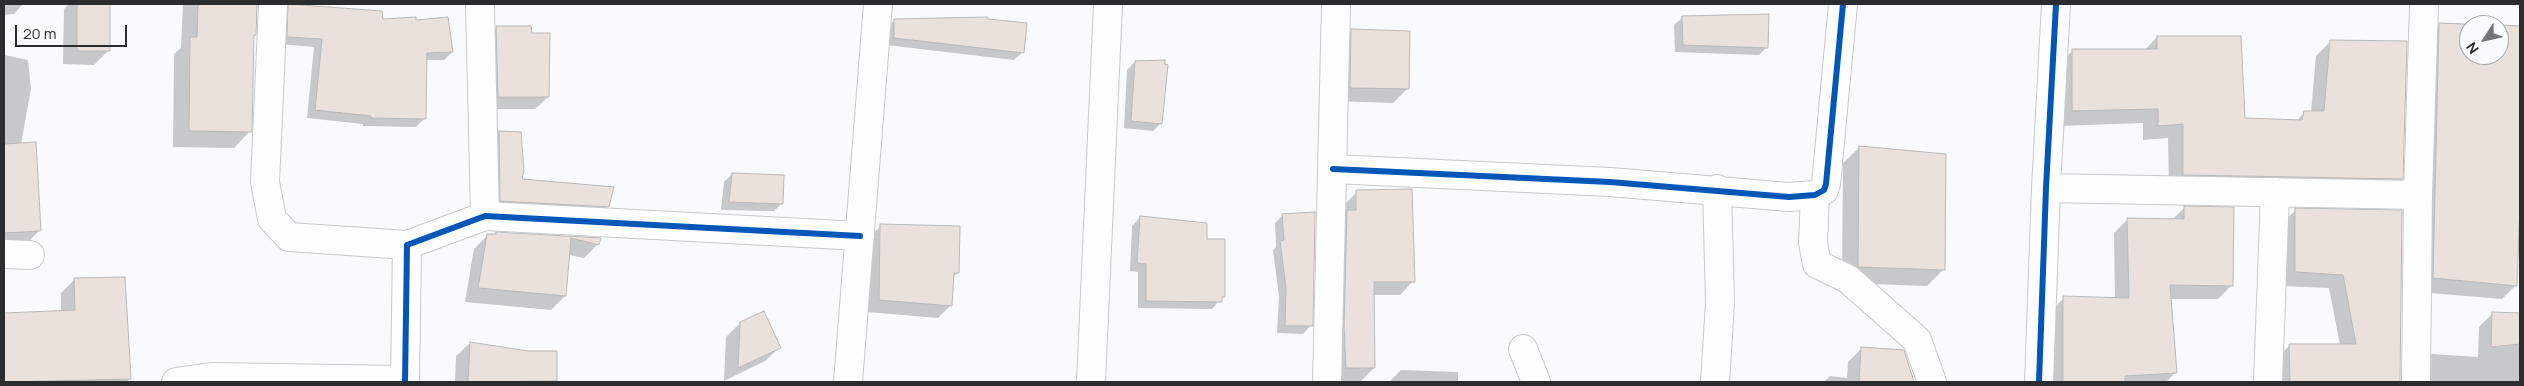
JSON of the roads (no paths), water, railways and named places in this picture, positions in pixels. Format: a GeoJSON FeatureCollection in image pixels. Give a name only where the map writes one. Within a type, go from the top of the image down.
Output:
{"type":"FeatureCollection","features":[{"type":"Feature","properties":{"kind":"street"},"geometry":{"type":"LineString","coordinates":[[273,4],[265,182],[272,218],[289,237],[407,245],[485,216],[860,236]]}},
{"type":"Feature","properties":{"kind":"street"},"geometry":{"type":"LineString","coordinates":[[480,4],[485,216]]}},
{"type":"Feature","properties":{"kind":"street"},"geometry":{"type":"LineString","coordinates":[[848,382],[878,4]]}},
{"type":"Feature","properties":{"kind":"street"},"geometry":{"type":"LineString","coordinates":[[1091,382],[1108,4]]}},
{"type":"Feature","properties":{"kind":"street"},"geometry":{"type":"LineString","coordinates":[[1327,382],[1334,169],[1336,4]]}},
{"type":"Feature","properties":{"kind":"street"},"geometry":{"type":"LineString","coordinates":[[1334,169],[1610,182],[1717,189],[1789,197],[1815,195],[1824,190],[1826,184],[1842,4]]}},
{"type":"Feature","properties":{"kind":"street"},"geometry":{"type":"LineString","coordinates":[[2039,382],[2046,188],[2056,4]]}},
{"type":"Feature","properties":{"kind":"street"},"geometry":{"type":"LineString","coordinates":[[2416,382],[2418,195],[2424,4]]}},
{"type":"Feature","properties":{"kind":"street"},"geometry":{"type":"LineString","coordinates":[[2046,188],[2418,195]]}},
{"type":"Feature","properties":{"kind":"street"},"geometry":{"type":"LineString","coordinates":[[1715,382],[1720,302],[1717,189]]}},
{"type":"Feature","properties":{"kind":"street"},"geometry":{"type":"LineString","coordinates":[[2268,382],[2275,192]]}},
{"type":"Feature","properties":{"kind":"street"},"geometry":{"type":"LineString","coordinates":[[1815,195],[1813,243],[1817,264],[1848,279],[1918,340],[1932,382]]}},
{"type":"Feature","properties":{"kind":"street"},"geometry":{"type":"LineString","coordinates":[[176,382],[211,377],[405,381],[407,245]]}},
{"type":"Feature","properties":{"kind":"street"},"geometry":{"type":"LineString","coordinates":[[1523,349],[1536,382]]}}]}
